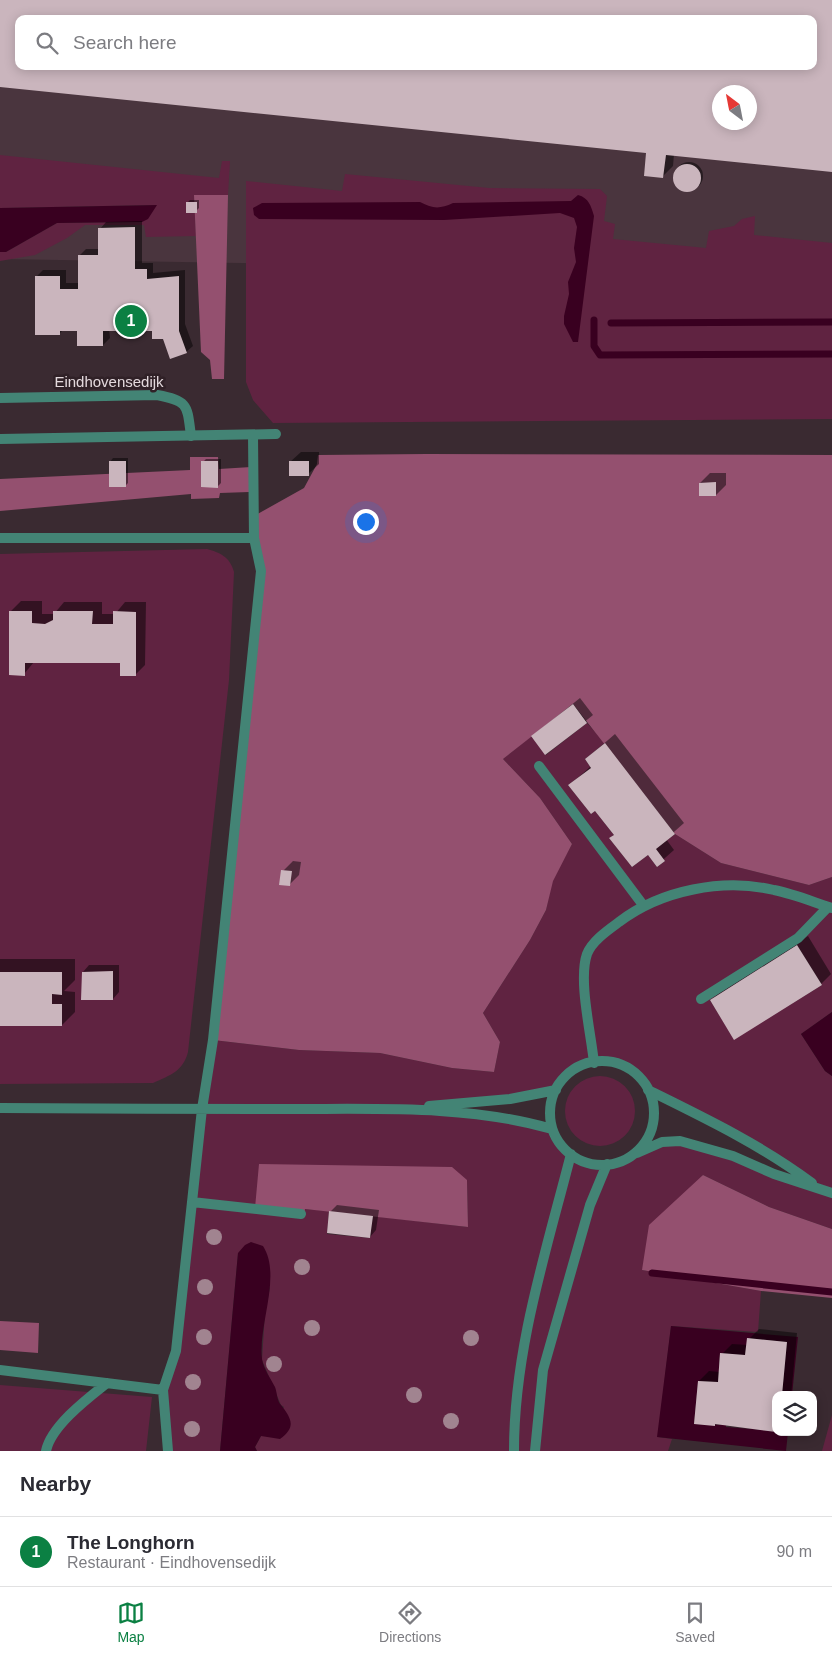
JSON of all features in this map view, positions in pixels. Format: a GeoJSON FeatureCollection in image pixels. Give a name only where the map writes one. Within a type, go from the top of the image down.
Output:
{"type":"FeatureCollection","features":[{"type":"Feature","properties":{"kind":"street","name":"Eindhovensedijk"},"geometry":{"type":"LineString","coordinates":[[0,398],[157,395],[177,399],[188,409],[191,436]]}},
{"type":"Feature","properties":{"kind":"street"},"geometry":{"type":"LineString","coordinates":[[0,439],[276,434]]}},
{"type":"Feature","properties":{"kind":"street"},"geometry":{"type":"LineString","coordinates":[[168,1451],[163,1390],[176,1351],[202,1109],[212,1040],[261,572],[254,538],[254,435]]}},
{"type":"Feature","properties":{"kind":"street"},"geometry":{"type":"LineString","coordinates":[[0,538],[254,538]]}},
{"type":"Feature","properties":{"kind":"street"},"geometry":{"type":"LineString","coordinates":[[539,766],[643,905]]}},
{"type":"Feature","properties":{"kind":"street"},"geometry":{"type":"LineString","coordinates":[[594,1063],[583,973],[588,952],[603,934],[643,905],[672,894],[715,885],[773,890],[830,908],[798,938],[701,999]]}},
{"type":"Feature","properties":{"kind":"street"},"geometry":{"type":"LineString","coordinates":[[636,1153],[649,1137],[654,1117],[652,1097],[642,1080],[626,1067],[606,1061],[586,1064],[568,1074],[556,1090],[550,1109],[552,1130],[562,1148],[585,1162],[598,1165],[618,1163],[662,1142],[680,1141],[733,1156],[774,1174],[832,1193]]}},
{"type":"Feature","properties":{"kind":"street"},"geometry":{"type":"LineString","coordinates":[[390,1109],[485,1102],[537,1095],[556,1090]]}},
{"type":"Feature","properties":{"kind":"street"},"geometry":{"type":"LineString","coordinates":[[648,1090],[709,1119],[789,1166],[819,1188]]}},
{"type":"Feature","properties":{"kind":"street"},"geometry":{"type":"LineString","coordinates":[[0,1108],[390,1109],[483,1115],[521,1120],[552,1130]]}},
{"type":"Feature","properties":{"kind":"street"},"geometry":{"type":"LineString","coordinates":[[514,1451],[514,1412],[520,1362],[571,1154]]}},
{"type":"Feature","properties":{"kind":"street"},"geometry":{"type":"LineString","coordinates":[[535,1451],[543,1370],[590,1205],[607,1164]]}},
{"type":"Feature","properties":{"kind":"street"},"geometry":{"type":"LineString","coordinates":[[192,1202],[301,1214]]}},
{"type":"Feature","properties":{"kind":"street"},"geometry":{"type":"LineString","coordinates":[[0,1370],[163,1390]]}},
{"type":"Feature","properties":{"kind":"street"},"geometry":{"type":"LineString","coordinates":[[46,1451],[54,1433],[107,1383]]}},
{"type":"Feature","properties":{"kind":"shaded area"},"geometry":{"type":"Polygon","coordinates":[[[0,0],[832,0],[832,273],[0,259],[0,0]]]}},
{"type":"Feature","properties":{"kind":"shaded area"},"geometry":{"type":"Polygon","coordinates":[[[0,155],[219,178],[222,161],[230,161],[228,195],[194,196],[196,236],[146,237],[144,225],[85,225],[67,238],[35,255],[0,261],[0,252],[6,252],[57,223],[142,222],[156,205],[0,208],[0,155]]]}},
{"type":"Feature","properties":{"kind":"shaded area"},"geometry":{"type":"Polygon","coordinates":[[[345,174],[489,188],[600,189],[607,196],[604,221],[615,224],[613,239],[706,248],[709,231],[734,226],[742,219],[755,216],[754,235],[832,243],[832,419],[273,423],[253,400],[246,382],[246,181],[342,191],[345,174]]]}},
{"type":"Feature","properties":{"kind":"shaded area"},"geometry":{"type":"Polygon","coordinates":[[[194,195],[228,195],[224,379],[212,379],[210,360],[201,352],[194,195]]]}},
{"type":"Feature","properties":{"kind":"shaded area"},"geometry":{"type":"Polygon","coordinates":[[[578,195],[587,200],[594,216],[578,342],[573,342],[564,324],[569,294],[568,282],[576,262],[574,248],[577,227],[574,218],[560,213],[444,220],[259,219],[254,215],[253,208],[262,203],[420,202],[436,207],[453,203],[571,201],[578,195]]]}},
{"type":"Feature","properties":{"kind":"shaded area"},"geometry":{"type":"Polygon","coordinates":[[[157,205],[148,219],[142,222],[57,223],[6,252],[0,252],[0,208],[157,205]]]}},
{"type":"Feature","properties":{"kind":"shaded area"},"geometry":{"type":"Polygon","coordinates":[[[318,455],[832,455],[832,877],[809,885],[721,863],[675,834],[573,704],[503,759],[540,798],[572,844],[553,881],[546,910],[530,940],[483,1013],[500,1042],[494,1072],[452,1068],[380,1053],[299,1050],[213,1040],[261,571],[254,516],[304,488],[317,464],[318,455]],[[699,483],[699,496],[716,496],[716,483],[699,483]]]}},
{"type":"Feature","properties":{"kind":"shaded area"},"geometry":{"type":"Polygon","coordinates":[[[190,457],[218,457],[219,469],[251,467],[249,492],[220,493],[219,498],[191,499],[191,494],[0,511],[0,479],[190,470],[190,457]]]}},
{"type":"Feature","properties":{"kind":"shaded area"},"geometry":{"type":"Polygon","coordinates":[[[207,549],[224,556],[234,572],[229,680],[186,1058],[175,1072],[153,1083],[0,1084],[0,554],[207,549]]]}},
{"type":"Feature","properties":{"kind":"shaded area"},"geometry":{"type":"Polygon","coordinates":[[[587,723],[605,743],[585,759],[591,768],[568,785],[591,814],[595,811],[614,835],[609,838],[632,867],[648,855],[657,867],[665,861],[656,849],[675,834],[721,863],[809,885],[832,877],[832,1012],[801,1034],[825,1071],[832,1076],[832,1229],[769,1207],[703,1175],[642,1270],[761,1291],[758,1332],[671,1326],[658,1437],[672,1439],[668,1451],[257,1451],[255,1447],[261,1436],[265,1435],[284,1407],[281,1405],[262,1360],[265,1312],[270,1288],[238,1253],[220,1451],[168,1451],[163,1390],[176,1351],[213,1040],[299,1050],[380,1053],[452,1068],[494,1072],[500,1042],[483,1013],[530,940],[546,910],[552,881],[572,844],[540,798],[503,759],[531,736],[546,755],[587,723]],[[797,945],[710,1000],[734,1039],[822,985],[797,945]],[[606,1061],[589,1064],[572,1072],[556,1090],[396,1109],[483,1115],[552,1129],[562,1148],[578,1160],[598,1165],[618,1163],[636,1153],[680,1141],[817,1187],[789,1166],[648,1090],[640,1079],[630,1071],[606,1061]],[[467,1180],[305,1209],[329,1211],[327,1234],[370,1238],[373,1216],[468,1227],[467,1180]]]}},
{"type":"Feature","properties":{"kind":"shaded area"},"geometry":{"type":"Polygon","coordinates":[[[832,1012],[832,1076],[825,1071],[801,1034],[832,1012]]]}},
{"type":"Feature","properties":{"kind":"shaded area"},"geometry":{"type":"Polygon","coordinates":[[[600,1076],[613,1079],[625,1086],[632,1098],[635,1111],[632,1124],[625,1136],[613,1143],[600,1146],[587,1143],[575,1136],[568,1124],[565,1111],[568,1098],[575,1086],[587,1079],[600,1076]]]}},
{"type":"Feature","properties":{"kind":"shaded area"},"geometry":{"type":"Polygon","coordinates":[[[259,1164],[452,1167],[467,1180],[468,1227],[305,1209],[304,1214],[255,1208],[259,1164]]]}},
{"type":"Feature","properties":{"kind":"shaded area"},"geometry":{"type":"Polygon","coordinates":[[[703,1175],[769,1207],[832,1229],[832,1298],[761,1291],[642,1270],[649,1225],[703,1175]]]}},
{"type":"Feature","properties":{"kind":"shaded area"},"geometry":{"type":"Polygon","coordinates":[[[251,1242],[263,1246],[268,1258],[270,1271],[270,1286],[263,1331],[262,1359],[275,1387],[279,1401],[291,1422],[289,1430],[280,1439],[261,1436],[255,1447],[257,1451],[220,1451],[238,1253],[245,1245],[251,1242]]]}},
{"type":"Feature","properties":{"kind":"shaded area"},"geometry":{"type":"Polygon","coordinates":[[[0,1321],[39,1323],[38,1353],[0,1350],[0,1321]]]}},
{"type":"Feature","properties":{"kind":"shaded area"},"geometry":{"type":"Polygon","coordinates":[[[671,1326],[798,1337],[792,1391],[782,1391],[787,1342],[748,1338],[745,1355],[720,1353],[718,1382],[698,1381],[694,1424],[726,1425],[726,1427],[772,1431],[772,1436],[788,1436],[786,1451],[657,1437],[671,1326]]]}},
{"type":"Feature","properties":{"kind":"shaded area"},"geometry":{"type":"Polygon","coordinates":[[[0,1385],[152,1397],[146,1451],[0,1451],[0,1385]]]}},
{"type":"Feature","properties":{"kind":"shaded area"},"geometry":{"type":"Polygon","coordinates":[[[832,1415],[832,1451],[822,1451],[832,1415]]]}},
{"type":"Feature","properties":{"kind":"building"},"geometry":{"type":"Polygon","coordinates":[[[0,0],[832,0],[832,172],[666,155],[663,178],[644,176],[646,153],[0,87],[0,0]]]}},
{"type":"Feature","properties":{"kind":"building"},"geometry":{"type":"Polygon","coordinates":[[[687,164],[697,168],[701,178],[697,188],[687,192],[677,188],[673,178],[677,168],[687,164]]]}},
{"type":"Feature","properties":{"kind":"building"},"geometry":{"type":"Polygon","coordinates":[[[186,202],[197,202],[197,213],[186,213],[186,202]]]}},
{"type":"Feature","properties":{"kind":"building"},"geometry":{"type":"Polygon","coordinates":[[[135,227],[135,269],[147,269],[147,279],[179,276],[179,331],[187,353],[170,359],[163,339],[152,339],[152,331],[103,331],[103,346],[77,346],[77,331],[60,331],[60,335],[35,335],[35,276],[60,276],[60,289],[78,289],[78,255],[98,255],[98,228],[135,227]]]}},
{"type":"Feature","properties":{"kind":"building"},"geometry":{"type":"Polygon","coordinates":[[[109,461],[126,461],[126,487],[109,487],[109,461]]]}},
{"type":"Feature","properties":{"kind":"building"},"geometry":{"type":"Polygon","coordinates":[[[201,461],[218,461],[218,488],[201,487],[201,461]]]}},
{"type":"Feature","properties":{"kind":"building"},"geometry":{"type":"Polygon","coordinates":[[[289,461],[309,461],[309,476],[289,476],[289,461]]]}},
{"type":"Feature","properties":{"kind":"building"},"geometry":{"type":"Polygon","coordinates":[[[716,482],[716,496],[699,496],[699,483],[716,482]]]}},
{"type":"Feature","properties":{"kind":"building"},"geometry":{"type":"Polygon","coordinates":[[[9,611],[32,611],[32,623],[45,624],[53,620],[53,611],[93,611],[92,624],[113,624],[113,611],[136,612],[136,676],[120,676],[120,663],[25,663],[25,676],[9,675],[9,611]]]}},
{"type":"Feature","properties":{"kind":"building"},"geometry":{"type":"Polygon","coordinates":[[[573,704],[587,723],[545,755],[531,736],[573,704]]]}},
{"type":"Feature","properties":{"kind":"building"},"geometry":{"type":"Polygon","coordinates":[[[605,743],[675,834],[656,849],[665,861],[657,867],[648,855],[632,867],[609,838],[614,835],[595,811],[591,814],[568,785],[591,768],[585,759],[605,743]]]}},
{"type":"Feature","properties":{"kind":"building"},"geometry":{"type":"Polygon","coordinates":[[[281,870],[292,871],[290,886],[279,885],[281,870]]]}},
{"type":"Feature","properties":{"kind":"building"},"geometry":{"type":"Polygon","coordinates":[[[797,945],[822,985],[734,1040],[710,1000],[797,945]]]}},
{"type":"Feature","properties":{"kind":"building"},"geometry":{"type":"Polygon","coordinates":[[[113,971],[113,1000],[81,1000],[82,972],[113,971]]]}},
{"type":"Feature","properties":{"kind":"building"},"geometry":{"type":"Polygon","coordinates":[[[0,972],[62,972],[62,995],[52,994],[52,1004],[62,1004],[62,1026],[0,1026],[0,972]]]}},
{"type":"Feature","properties":{"kind":"building"},"geometry":{"type":"Polygon","coordinates":[[[329,1211],[373,1216],[370,1238],[327,1233],[329,1211]]]}},
{"type":"Feature","properties":{"kind":"building"},"geometry":{"type":"Polygon","coordinates":[[[747,1338],[787,1342],[782,1391],[772,1391],[772,1431],[715,1424],[715,1426],[694,1424],[698,1381],[718,1382],[720,1353],[745,1355],[747,1338]]]}},
{"type":"Feature","properties":{"kind":"waterway"},"geometry":{"type":"LineString","coordinates":[[594,320],[594,346],[600,355],[832,354]]}},
{"type":"Feature","properties":{"kind":"waterway"},"geometry":{"type":"LineString","coordinates":[[611,323],[832,322]]}},
{"type":"Feature","properties":{"kind":"waterway"},"geometry":{"type":"LineString","coordinates":[[652,1273],[832,1292]]}},
{"type":"Feature","properties":{"kind":"place","name":"The Longhorn"},"geometry":{"type":"Point","coordinates":[131,321]}}]}
